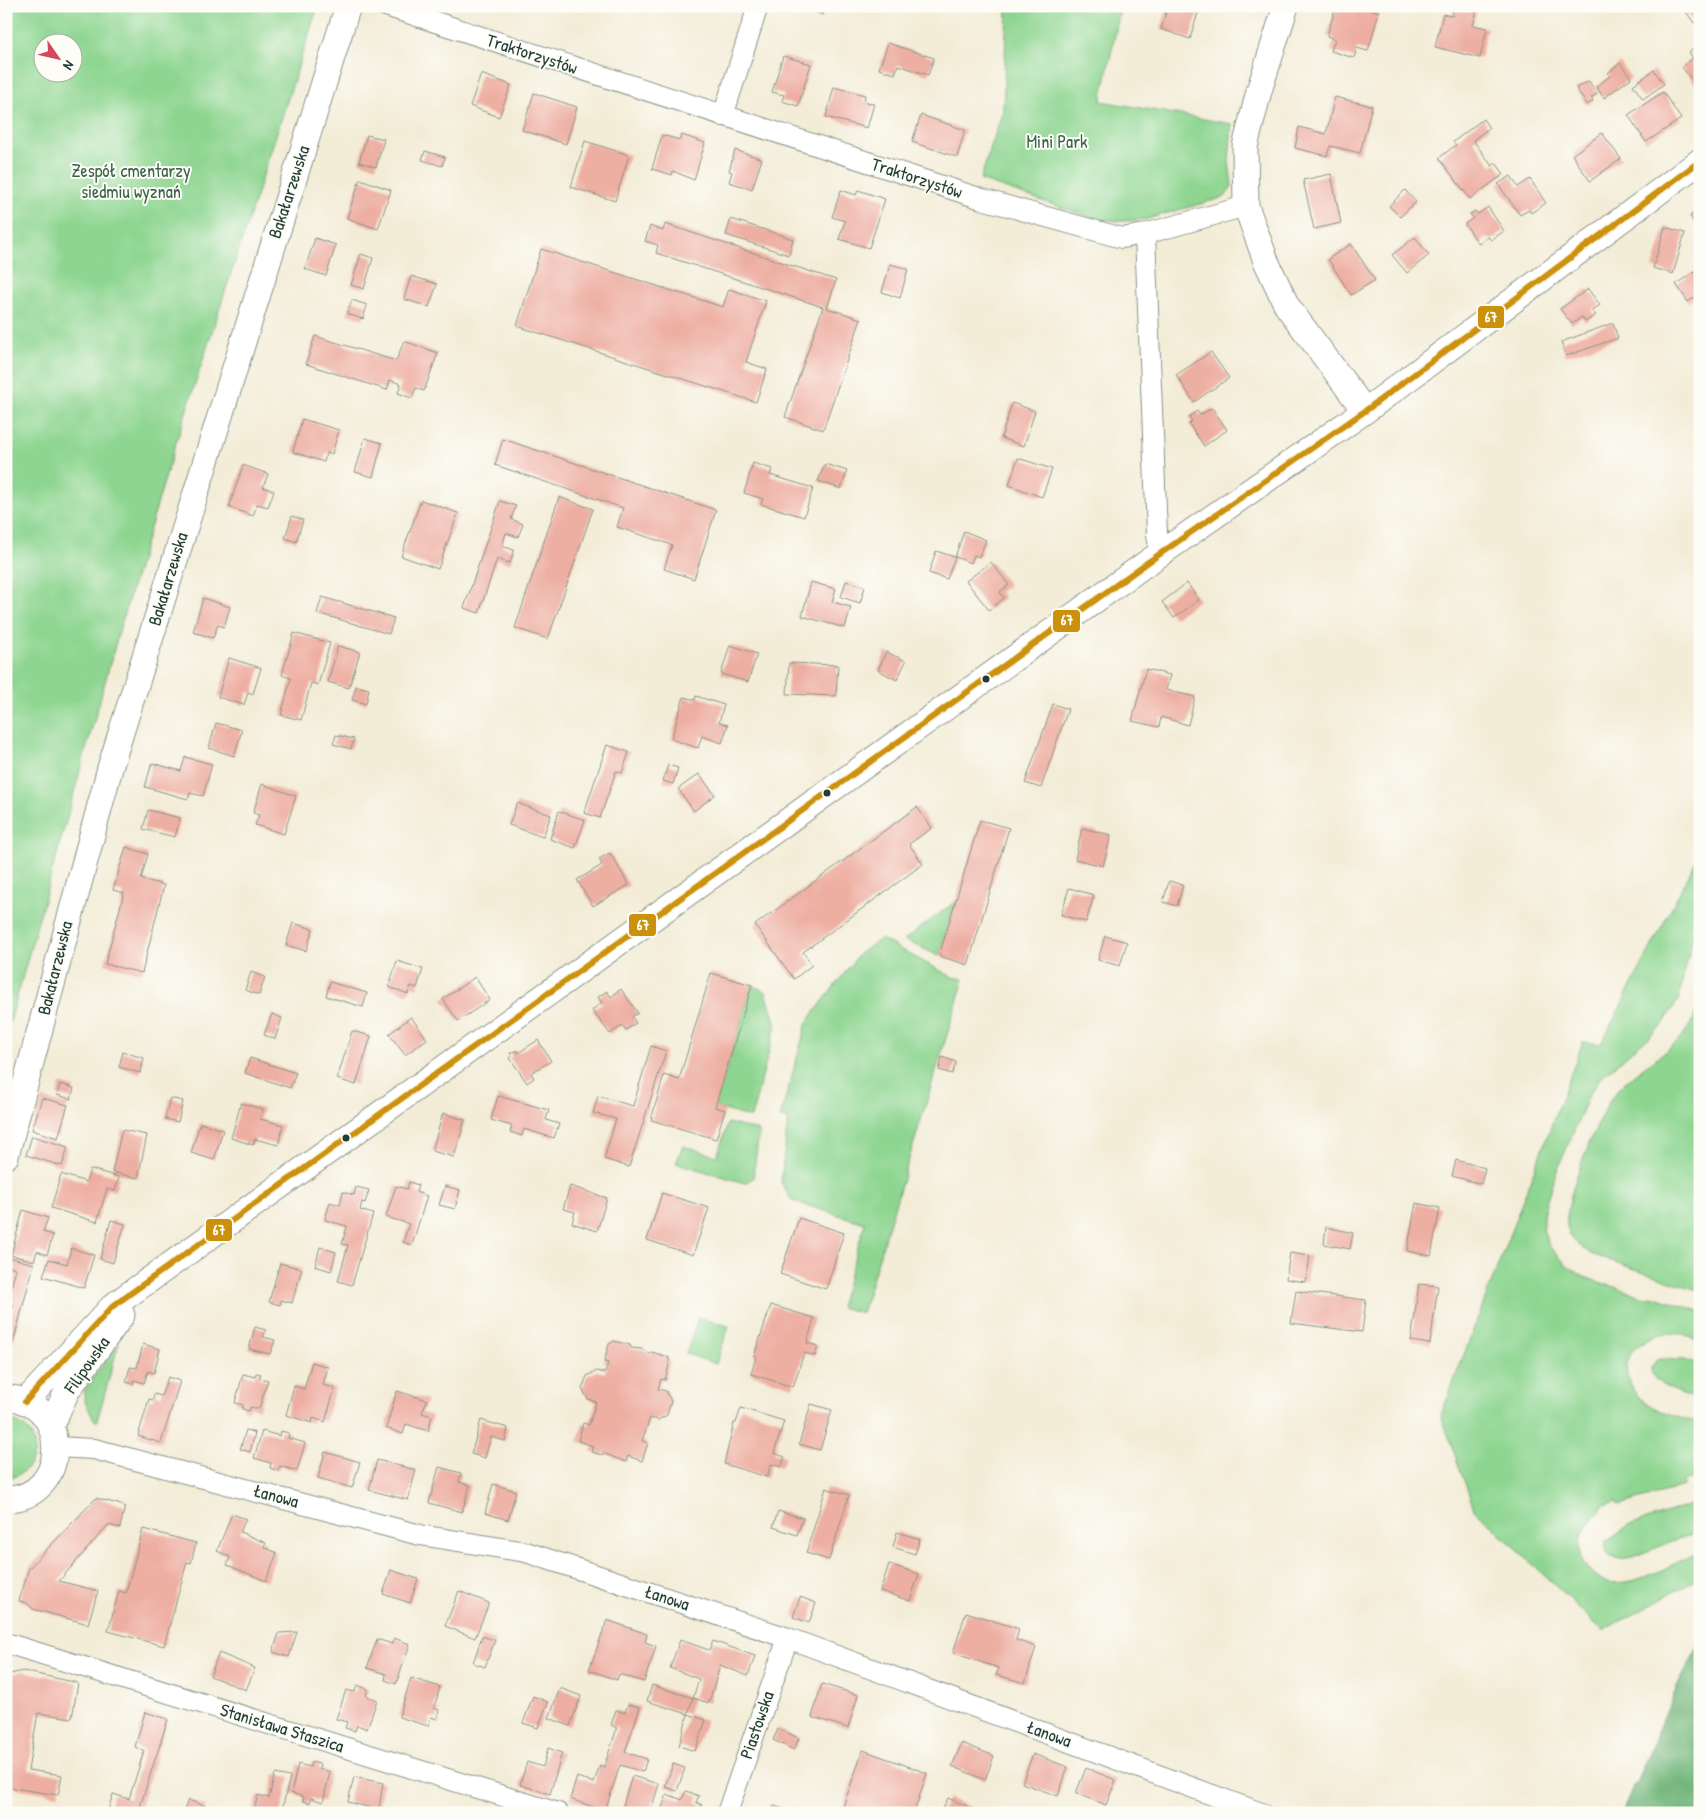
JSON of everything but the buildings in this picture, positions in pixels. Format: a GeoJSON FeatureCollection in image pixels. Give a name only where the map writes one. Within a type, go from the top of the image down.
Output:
{"type":"FeatureCollection","features":[{"type":"Feature","properties":{"kind":"street","name":"Bakałarzewska"},"geometry":{"type":"LineString","coordinates":[[6,1156],[110,768],[348,6]]}},
{"type":"Feature","properties":{"kind":"street","name":"Traktorzystów"},"geometry":{"type":"LineString","coordinates":[[386,6],[982,199],[1122,238],[1145,234],[1246,206]]}},
{"type":"Feature","properties":{"kind":"street"},"geometry":{"type":"LineString","coordinates":[[724,116],[758,6]]}},
{"type":"Feature","properties":{"kind":"street"},"geometry":{"type":"LineString","coordinates":[[1286,6],[1259,91],[1245,147],[1246,206],[1266,261],[1287,306],[1365,411]]}},
{"type":"Feature","properties":{"kind":"street","name":"Filipowska"},"geometry":{"type":"LineString","coordinates":[[16,1400],[113,1306],[1160,554],[1365,411],[1700,161]]}},
{"type":"Feature","properties":{"kind":"street"},"geometry":{"type":"LineString","coordinates":[[1145,234],[1157,534],[1160,554]]}},
{"type":"Feature","properties":{"kind":"street","name":"Filipowska"},"geometry":{"type":"LineString","coordinates":[[6,1499],[26,1494],[39,1486],[48,1475],[54,1462],[53,1436],[67,1391],[145,1283]]}},
{"type":"Feature","properties":{"kind":"street"},"geometry":{"type":"LineString","coordinates":[[16,1400],[44,1416],[53,1436]]}},
{"type":"Feature","properties":{"kind":"street","name":"Łanowa"},"geometry":{"type":"LineString","coordinates":[[53,1436],[94,1449],[420,1535],[526,1552],[788,1638],[1261,1813]]}},
{"type":"Feature","properties":{"kind":"street","name":"Piastowska"},"geometry":{"type":"LineString","coordinates":[[726,1813],[788,1638]]}},
{"type":"Feature","properties":{"kind":"street","name":"Stanisława Staszica"},"geometry":{"type":"LineString","coordinates":[[6,1643],[558,1813]]}},
{"type":"Feature","properties":{"kind":"green space","name":"Zespół cmentarzy siedmiu wyznań"},"geometry":{"type":"Polygon","coordinates":[[[6,6],[318,6],[173,452],[120,628],[10,1022],[6,1023],[6,6]]]}},
{"type":"Feature","properties":{"kind":"green space","name":"Mini Park"},"geometry":{"type":"Polygon","coordinates":[[[1007,6],[1121,6],[1101,101],[1232,124],[1229,161],[1232,186],[1225,197],[1147,219],[1124,221],[1099,220],[980,180],[1003,110],[1007,6]]]}},
{"type":"Feature","properties":{"kind":"green space"},"geometry":{"type":"Polygon","coordinates":[[[1698,857],[1700,857],[1700,926],[1693,936],[1678,1000],[1663,1025],[1601,1077],[1590,1093],[1552,1183],[1543,1214],[1543,1229],[1549,1246],[1570,1268],[1584,1277],[1645,1297],[1652,1296],[1700,1311],[1700,1342],[1674,1333],[1657,1335],[1646,1340],[1630,1355],[1627,1365],[1627,1376],[1631,1387],[1646,1403],[1661,1411],[1700,1424],[1700,1481],[1695,1478],[1683,1482],[1683,1486],[1674,1489],[1619,1505],[1616,1501],[1601,1507],[1601,1511],[1584,1532],[1579,1544],[1579,1550],[1591,1573],[1604,1581],[1619,1583],[1636,1580],[1700,1552],[1700,1577],[1603,1631],[1474,1509],[1441,1415],[1583,1042],[1601,1044],[1698,857]]]}},
{"type":"Feature","properties":{"kind":"green space"},"geometry":{"type":"Polygon","coordinates":[[[955,902],[939,956],[904,940],[955,902]]]}},
{"type":"Feature","properties":{"kind":"green space"},"geometry":{"type":"Polygon","coordinates":[[[881,939],[952,977],[964,979],[862,1313],[840,1307],[865,1223],[792,1201],[781,1182],[788,1119],[780,1118],[807,1022],[860,953],[881,939]]]}},
{"type":"Feature","properties":{"kind":"green space"},"geometry":{"type":"Polygon","coordinates":[[[752,985],[766,992],[776,1025],[751,1118],[715,1107],[752,985]]]}},
{"type":"Feature","properties":{"kind":"green space"},"geometry":{"type":"Polygon","coordinates":[[[1700,1004],[1700,1291],[1591,1254],[1570,1235],[1567,1226],[1567,1213],[1585,1154],[1611,1098],[1635,1073],[1679,1039],[1690,1025],[1700,1004]]]}},
{"type":"Feature","properties":{"kind":"green space"},"geometry":{"type":"Polygon","coordinates":[[[728,1123],[759,1131],[753,1178],[745,1183],[676,1163],[683,1146],[717,1156],[728,1123]]]}},
{"type":"Feature","properties":{"kind":"green space"},"geometry":{"type":"Polygon","coordinates":[[[698,1318],[729,1326],[716,1364],[686,1354],[698,1318]]]}},
{"type":"Feature","properties":{"kind":"green space"},"geometry":{"type":"Polygon","coordinates":[[[119,1343],[97,1421],[95,1421],[84,1400],[85,1389],[119,1343]]]}},
{"type":"Feature","properties":{"kind":"green space"},"geometry":{"type":"Polygon","coordinates":[[[1657,1359],[1684,1360],[1700,1365],[1700,1400],[1678,1393],[1657,1380],[1651,1368],[1657,1359]]]}},
{"type":"Feature","properties":{"kind":"green space"},"geometry":{"type":"Polygon","coordinates":[[[6,1420],[18,1423],[27,1430],[33,1438],[35,1448],[33,1458],[28,1467],[19,1474],[7,1479],[6,1420]]]}},
{"type":"Feature","properties":{"kind":"green space"},"geometry":{"type":"Polygon","coordinates":[[[1700,1502],[1700,1531],[1632,1557],[1617,1558],[1609,1555],[1607,1552],[1605,1548],[1606,1542],[1629,1526],[1700,1502]]]}},
{"type":"Feature","properties":{"kind":"green space"},"geometry":{"type":"Polygon","coordinates":[[[1700,1643],[1700,1813],[1623,1813],[1677,1687],[1700,1643]]]}},
{"type":"Feature","properties":{"kind":"transit line","name":"67"},"geometry":{"type":"LineString","coordinates":[[25,1402],[113,1306],[1144,565],[1365,411],[1700,161]]}}]}
